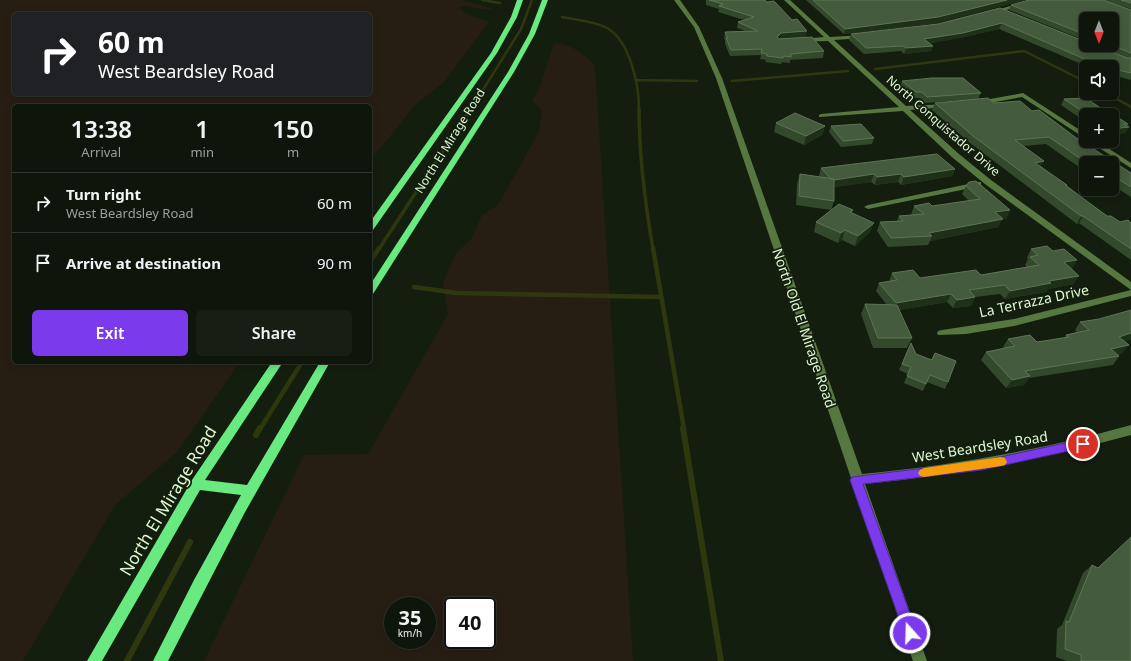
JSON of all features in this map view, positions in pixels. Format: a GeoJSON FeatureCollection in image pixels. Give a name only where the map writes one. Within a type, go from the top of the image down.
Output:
{"type":"FeatureCollection","features":[{"type":"Feature","properties":{"kind":"main road","name":"North El Mirage Road"},"geometry":{"type":"LineString","coordinates":[[372,225],[494,53],[509,26],[520,0]]}},
{"type":"Feature","properties":{"kind":"main road","name":"North El Mirage Road"},"geometry":{"type":"LineString","coordinates":[[372,289],[511,72],[535,27],[544,3]]}},
{"type":"Feature","properties":{"kind":"main road","name":"North El Mirage Road"},"geometry":{"type":"LineString","coordinates":[[94,661],[196,484],[277,364]]}},
{"type":"Feature","properties":{"kind":"main road"},"geometry":{"type":"LineString","coordinates":[[160,661],[249,491],[324,364]]}},
{"type":"Feature","properties":{"kind":"main road"},"geometry":{"type":"LineString","coordinates":[[196,484],[249,491]]}},
{"type":"Feature","properties":{"kind":"street","name":"North Old El Mirage Road"},"geometry":{"type":"LineString","coordinates":[[677,0],[702,36],[720,82],[856,480],[920,661]]}},
{"type":"Feature","properties":{"kind":"street","name":"North Conquistador Drive"},"geometry":{"type":"LineString","coordinates":[[787,0],[956,156],[988,182],[1131,288]]}},
{"type":"Feature","properties":{"kind":"street"},"geometry":{"type":"LineString","coordinates":[[980,15],[1037,0]]}},
{"type":"Feature","properties":{"kind":"street"},"geometry":{"type":"LineString","coordinates":[[1000,10],[1014,15]]}},
{"type":"Feature","properties":{"kind":"street"},"geometry":{"type":"LineString","coordinates":[[794,42],[872,35]]}},
{"type":"Feature","properties":{"kind":"street"},"geometry":{"type":"LineString","coordinates":[[970,103],[992,101],[1023,95],[1079,132]]}},
{"type":"Feature","properties":{"kind":"street"},"geometry":{"type":"LineString","coordinates":[[821,116],[956,105]]}},
{"type":"Feature","properties":{"kind":"street"},"geometry":{"type":"LineString","coordinates":[[1103,148],[1131,166]]}},
{"type":"Feature","properties":{"kind":"street"},"geometry":{"type":"LineString","coordinates":[[868,207],[988,182]]}},
{"type":"Feature","properties":{"kind":"street","name":"La Terrazza Drive"},"geometry":{"type":"LineString","coordinates":[[942,333],[962,331],[1028,319],[1131,293]]}},
{"type":"Feature","properties":{"kind":"street","name":"West Beardsley Road"},"geometry":{"type":"LineString","coordinates":[[856,480],[982,466],[1073,447],[1131,430]]}},
{"type":"Feature","properties":{"kind":"shaded area"},"geometry":{"type":"Polygon","coordinates":[[[0,0],[462,0],[494,9],[467,6],[458,7],[466,14],[489,22],[444,82],[416,104],[372,159],[372,104],[12,104],[12,364],[239,364],[177,452],[115,505],[23,661],[0,661],[0,0]]]}},
{"type":"Feature","properties":{"kind":"shaded area"},"geometry":{"type":"Polygon","coordinates":[[[554,43],[560,43],[571,47],[586,57],[595,66],[633,661],[204,661],[304,455],[368,454],[448,314],[443,282],[456,253],[472,238],[482,215],[498,205],[539,132],[542,111],[532,100],[539,89],[554,43]]]}},
{"type":"Feature","properties":{"kind":"building"},"geometry":{"type":"Polygon","coordinates":[[[709,0],[774,1],[792,20],[797,19],[807,31],[781,33],[777,37],[778,39],[812,37],[824,51],[791,54],[791,57],[783,56],[783,58],[767,56],[767,54],[761,53],[762,49],[731,50],[725,32],[758,31],[738,22],[754,17],[719,6],[723,4],[709,0]]]}},
{"type":"Feature","properties":{"kind":"building"},"geometry":{"type":"Polygon","coordinates":[[[813,0],[1007,0],[938,17],[845,29],[813,0]]]}},
{"type":"Feature","properties":{"kind":"building"},"geometry":{"type":"Polygon","coordinates":[[[1029,0],[1103,0],[1131,10],[1131,53],[1119,48],[1119,12],[1079,12],[1079,32],[1011,5],[1029,0]]]}},
{"type":"Feature","properties":{"kind":"building"},"geometry":{"type":"Polygon","coordinates":[[[1121,0],[1131,0],[1131,3],[1121,0]]]}},
{"type":"Feature","properties":{"kind":"building"},"geometry":{"type":"Polygon","coordinates":[[[1000,8],[1079,39],[1079,52],[1112,52],[1131,58],[1131,73],[1119,70],[1119,60],[1087,60],[1002,23],[963,33],[924,39],[933,46],[906,48],[903,46],[866,48],[851,34],[938,24],[1000,8]]]}},
{"type":"Feature","properties":{"kind":"building"},"geometry":{"type":"Polygon","coordinates":[[[932,78],[963,78],[981,93],[927,97],[922,92],[916,92],[902,81],[932,78]]]}},
{"type":"Feature","properties":{"kind":"building"},"geometry":{"type":"Polygon","coordinates":[[[988,98],[994,103],[1020,101],[1032,111],[1039,110],[1079,140],[1079,148],[1092,148],[1105,156],[1079,156],[1079,158],[1049,137],[1015,140],[1044,161],[1035,163],[1067,185],[1065,185],[1107,216],[1111,216],[1120,222],[1128,220],[1131,223],[1131,249],[1081,216],[973,136],[935,103],[988,98]]]}},
{"type":"Feature","properties":{"kind":"building"},"geometry":{"type":"Polygon","coordinates":[[[1079,98],[1079,100],[1089,100],[1101,108],[1079,109],[1064,99],[1079,98]]]}},
{"type":"Feature","properties":{"kind":"building"},"geometry":{"type":"Polygon","coordinates":[[[795,113],[825,126],[806,136],[776,123],[795,113]]]}},
{"type":"Feature","properties":{"kind":"building"},"geometry":{"type":"Polygon","coordinates":[[[1119,118],[1128,124],[1124,124],[1129,127],[1119,128],[1119,118]]]}},
{"type":"Feature","properties":{"kind":"building"},"geometry":{"type":"Polygon","coordinates":[[[861,124],[874,138],[843,141],[831,126],[861,124]]]}},
{"type":"Feature","properties":{"kind":"building"},"geometry":{"type":"Polygon","coordinates":[[[937,154],[955,169],[904,177],[901,174],[877,177],[874,174],[834,180],[831,179],[821,168],[937,154]]]}},
{"type":"Feature","properties":{"kind":"building"},"geometry":{"type":"Polygon","coordinates":[[[1119,165],[1131,173],[1131,187],[1119,180],[1119,165]]]}},
{"type":"Feature","properties":{"kind":"building"},"geometry":{"type":"Polygon","coordinates":[[[800,174],[834,179],[834,201],[799,196],[800,174]]]}},
{"type":"Feature","properties":{"kind":"building"},"geometry":{"type":"Polygon","coordinates":[[[976,181],[1010,210],[995,212],[1003,219],[929,233],[932,236],[891,238],[880,222],[903,221],[899,216],[924,214],[914,206],[929,203],[932,206],[980,199],[966,186],[969,182],[976,181]]]}},
{"type":"Feature","properties":{"kind":"building"},"geometry":{"type":"Polygon","coordinates":[[[839,204],[853,210],[850,212],[874,223],[858,236],[845,230],[841,233],[816,222],[839,204]]]}},
{"type":"Feature","properties":{"kind":"building"},"geometry":{"type":"Polygon","coordinates":[[[1047,246],[1053,251],[1064,249],[1077,260],[1064,262],[1079,276],[1049,281],[1051,283],[1010,291],[1005,285],[969,290],[975,297],[957,300],[951,294],[896,303],[879,283],[897,280],[892,273],[913,270],[920,278],[976,270],[981,275],[1039,265],[1030,257],[1038,255],[1031,249],[1047,246]]]}},
{"type":"Feature","properties":{"kind":"building"},"geometry":{"type":"Polygon","coordinates":[[[865,304],[897,305],[912,338],[878,338],[865,304]]]}},
{"type":"Feature","properties":{"kind":"building"},"geometry":{"type":"Polygon","coordinates":[[[1131,310],[1131,333],[1119,337],[1129,345],[1111,349],[1119,356],[1025,371],[1030,376],[1012,380],[986,352],[1015,346],[1008,339],[1030,335],[1037,342],[1069,337],[1066,335],[1089,330],[1080,322],[1099,319],[1131,310]]]}},
{"type":"Feature","properties":{"kind":"building"},"geometry":{"type":"Polygon","coordinates":[[[911,343],[916,354],[932,360],[935,353],[956,361],[948,382],[930,375],[926,384],[907,376],[911,367],[902,364],[911,343]]]}},
{"type":"Feature","properties":{"kind":"building"},"geometry":{"type":"Polygon","coordinates":[[[1131,537],[1131,661],[1081,661],[1081,655],[1065,649],[1066,621],[1069,622],[1092,565],[1098,568],[1131,537]]]}},
{"type":"Feature","properties":{"kind":"waterway"},"geometry":{"type":"LineString","coordinates":[[482,0],[500,3]]}},
{"type":"Feature","properties":{"kind":"waterway"},"geometry":{"type":"LineString","coordinates":[[471,109],[521,29],[532,0]]}},
{"type":"Feature","properties":{"kind":"waterway"},"geometry":{"type":"LineString","coordinates":[[562,17],[597,24],[607,28],[615,34],[622,43],[632,64],[639,99],[639,108]]}},
{"type":"Feature","properties":{"kind":"waterway"},"geometry":{"type":"LineString","coordinates":[[875,69],[1024,51],[1079,78]]}},
{"type":"Feature","properties":{"kind":"waterway"},"geometry":{"type":"LineString","coordinates":[[732,81],[848,71]]}},
{"type":"Feature","properties":{"kind":"waterway"},"geometry":{"type":"LineString","coordinates":[[636,80],[697,81]]}},
{"type":"Feature","properties":{"kind":"waterway"},"geometry":{"type":"LineString","coordinates":[[1118,100],[1131,107]]}},
{"type":"Feature","properties":{"kind":"waterway"},"geometry":{"type":"LineString","coordinates":[[379,249],[471,108]]}},
{"type":"Feature","properties":{"kind":"waterway"},"geometry":{"type":"LineString","coordinates":[[639,108],[643,179],[653,249]]}},
{"type":"Feature","properties":{"kind":"waterway"},"geometry":{"type":"LineString","coordinates":[[372,259],[379,248]]}},
{"type":"Feature","properties":{"kind":"waterway"},"geometry":{"type":"LineString","coordinates":[[653,248],[684,429]]}},
{"type":"Feature","properties":{"kind":"waterway"},"geometry":{"type":"LineString","coordinates":[[414,287],[457,293],[661,297]]}},
{"type":"Feature","properties":{"kind":"waterway"},"geometry":{"type":"LineString","coordinates":[[260,429],[301,364]]}},
{"type":"Feature","properties":{"kind":"waterway"},"geometry":{"type":"LineString","coordinates":[[256,435],[260,428]]}},
{"type":"Feature","properties":{"kind":"waterway"},"geometry":{"type":"LineString","coordinates":[[683,428],[721,661]]}},
{"type":"Feature","properties":{"kind":"waterway"},"geometry":{"type":"LineString","coordinates":[[127,661],[190,542]]}},
{"type":"Feature","properties":{"kind":"slow traffic"},"geometry":{"type":"LineString","coordinates":[[924,473],[982,466],[1001,462]]}},
{"type":"Feature","properties":{"kind":"route"},"geometry":{"type":"LineString","coordinates":[[910,633],[856,480],[982,466],[1083,444]]}}]}
